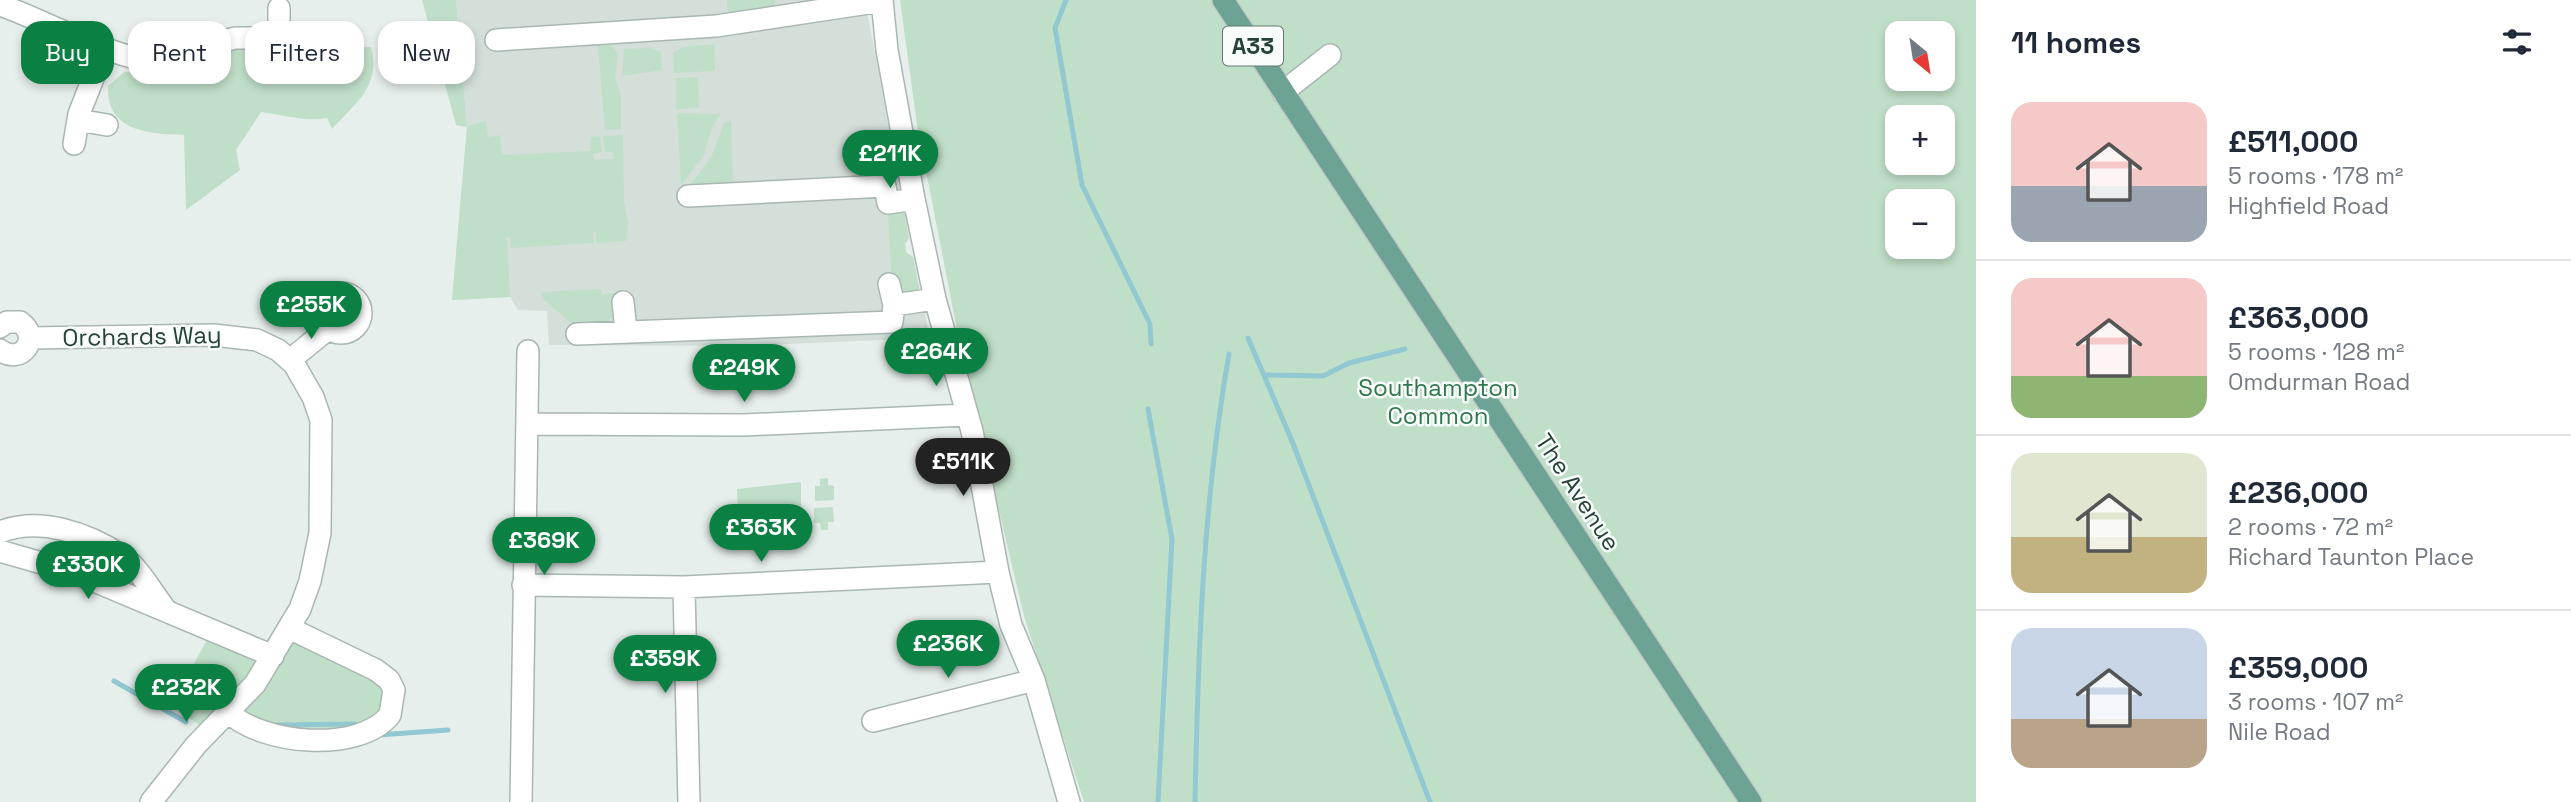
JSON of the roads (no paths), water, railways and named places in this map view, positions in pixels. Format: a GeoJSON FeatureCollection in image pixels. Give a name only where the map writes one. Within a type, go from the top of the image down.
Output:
{"type":"FeatureCollection","features":[{"type":"Feature","properties":{"kind":"main road","name":"The Avenue"},"geometry":{"type":"LineString","coordinates":[[1223,0],[1751,802]]}},
{"type":"Feature","properties":{"kind":"street"},"geometry":{"type":"LineString","coordinates":[[496,40],[700,27],[786,7],[882,1],[887,50],[934,299],[978,459],[998,572],[1012,625],[1034,680],[1069,802]]}},
{"type":"Feature","properties":{"kind":"street"},"geometry":{"type":"LineString","coordinates":[[0,5],[45,21]]}},
{"type":"Feature","properties":{"kind":"street"},"geometry":{"type":"LineString","coordinates":[[279,8],[279,21]]}},
{"type":"Feature","properties":{"kind":"street"},"geometry":{"type":"LineString","coordinates":[[114,52],[132,59],[171,62],[186,60],[222,40],[245,38]]}},
{"type":"Feature","properties":{"kind":"street"},"geometry":{"type":"LineString","coordinates":[[1283,92],[1330,55]]}},
{"type":"Feature","properties":{"kind":"street"},"geometry":{"type":"LineString","coordinates":[[74,144],[78,120],[92,84]]}},
{"type":"Feature","properties":{"kind":"street"},"geometry":{"type":"LineString","coordinates":[[78,120],[107,125]]}},
{"type":"Feature","properties":{"kind":"street"},"geometry":{"type":"LineString","coordinates":[[688,196],[885,186],[888,203],[914,199]]}},
{"type":"Feature","properties":{"kind":"street"},"geometry":{"type":"LineString","coordinates":[[576,334],[892,322],[894,305],[889,284]]}},
{"type":"Feature","properties":{"kind":"street"},"geometry":{"type":"LineString","coordinates":[[894,305],[934,299]]}},
{"type":"Feature","properties":{"kind":"street"},"geometry":{"type":"LineString","coordinates":[[623,302],[626,331]]}},
{"type":"Feature","properties":{"kind":"street","name":"Orchards Way"},"geometry":{"type":"LineString","coordinates":[[0,327],[7,322],[20,322],[27,328],[30,338],[25,350],[17,355],[7,355],[0,349]]}},
{"type":"Feature","properties":{"kind":"street"},"geometry":{"type":"LineString","coordinates":[[290,360],[328,328]]}},
{"type":"Feature","properties":{"kind":"street","name":"Orchards Way"},"geometry":{"type":"LineString","coordinates":[[30,338],[229,335],[257,340],[290,360],[313,397],[322,433],[318,541],[305,594],[289,628],[256,684],[178,765],[151,802]]}},
{"type":"Feature","properties":{"kind":"street"},"geometry":{"type":"LineString","coordinates":[[521,802],[528,351]]}},
{"type":"Feature","properties":{"kind":"street"},"geometry":{"type":"LineString","coordinates":[[527,424],[744,425],[966,415]]}},
{"type":"Feature","properties":{"kind":"street"},"geometry":{"type":"LineString","coordinates":[[22,524],[8,553],[60,567],[273,656]]}},
{"type":"Feature","properties":{"kind":"street"},"geometry":{"type":"LineString","coordinates":[[0,531],[22,524],[49,525],[124,556],[168,612]]}},
{"type":"Feature","properties":{"kind":"street"},"geometry":{"type":"LineString","coordinates":[[60,567],[75,534]]}},
{"type":"Feature","properties":{"kind":"street"},"geometry":{"type":"LineString","coordinates":[[110,588],[124,556]]}},
{"type":"Feature","properties":{"kind":"street"},"geometry":{"type":"LineString","coordinates":[[523,585],[684,587],[998,572]]}},
{"type":"Feature","properties":{"kind":"street"},"geometry":{"type":"LineString","coordinates":[[684,587],[689,802]]}},
{"type":"Feature","properties":{"kind":"street"},"geometry":{"type":"LineString","coordinates":[[228,712],[255,731],[318,739],[368,732],[390,715],[394,691],[383,675],[289,628]]}},
{"type":"Feature","properties":{"kind":"street"},"geometry":{"type":"LineString","coordinates":[[873,721],[1034,680]]}},
{"type":"Feature","properties":{"kind":"waterway"},"geometry":{"type":"LineString","coordinates":[[1066,0],[1055,28],[1082,185],[1150,324],[1151,344]]}},
{"type":"Feature","properties":{"kind":"waterway"},"geometry":{"type":"LineString","coordinates":[[1248,338],[1292,441],[1430,802]]}},
{"type":"Feature","properties":{"kind":"waterway"},"geometry":{"type":"LineString","coordinates":[[1265,375],[1323,376],[1349,363],[1405,349]]}},
{"type":"Feature","properties":{"kind":"waterway"},"geometry":{"type":"LineString","coordinates":[[1195,802],[1203,577],[1213,465],[1229,354]]}},
{"type":"Feature","properties":{"kind":"waterway"},"geometry":{"type":"LineString","coordinates":[[1148,409],[1172,539],[1158,802]]}},
{"type":"Feature","properties":{"kind":"waterway"},"geometry":{"type":"LineString","coordinates":[[114,681],[186,722]]}},
{"type":"Feature","properties":{"kind":"waterway"},"geometry":{"type":"LineString","coordinates":[[278,725],[355,724]]}},
{"type":"Feature","properties":{"kind":"waterway"},"geometry":{"type":"LineString","coordinates":[[378,735],[448,730]]}},
{"type":"Feature","properties":{"kind":"park label","name":"Southampton Common"},"geometry":{"type":"Point","coordinates":[1438,401]}}]}
